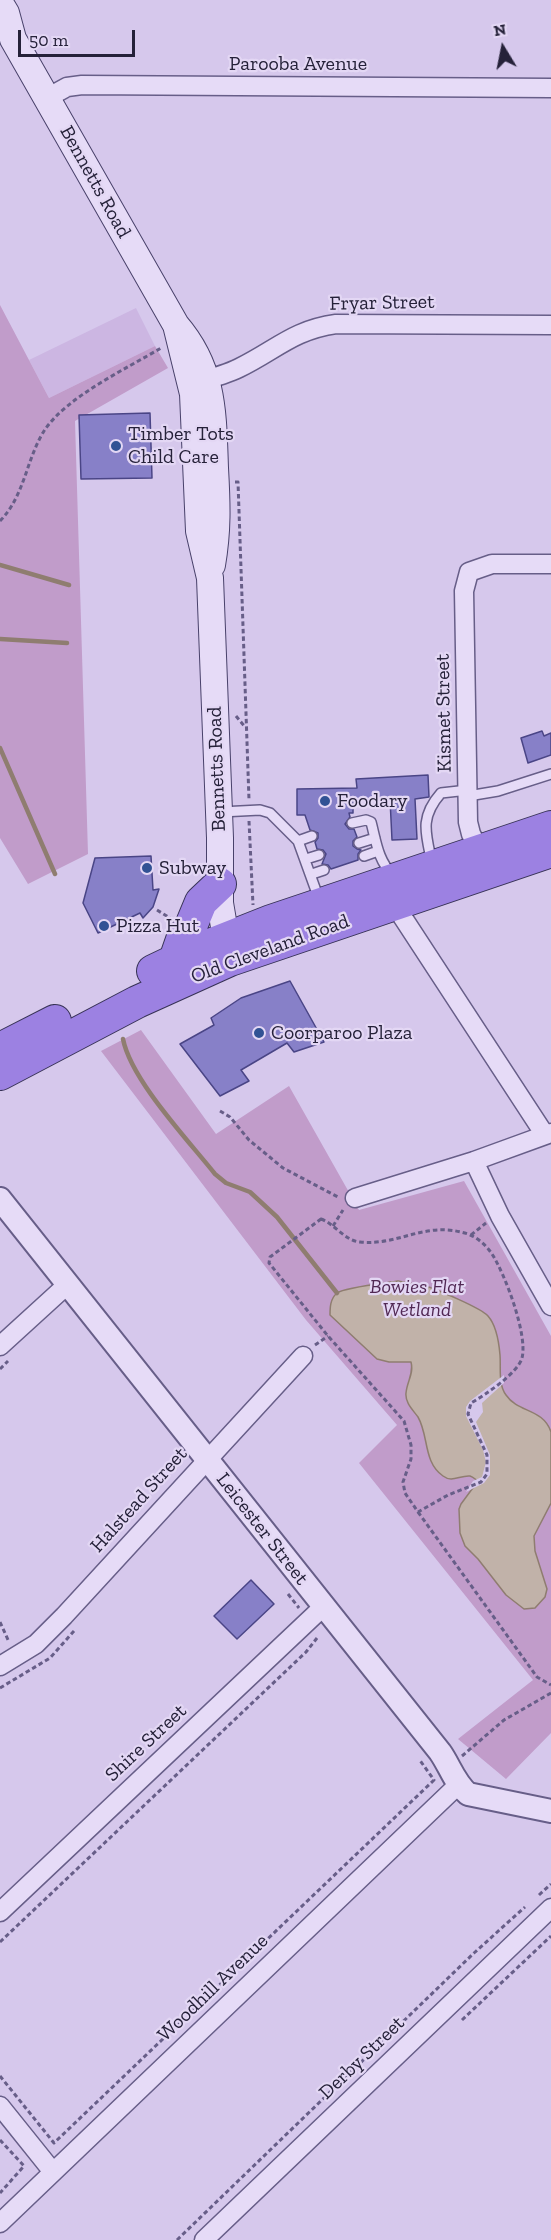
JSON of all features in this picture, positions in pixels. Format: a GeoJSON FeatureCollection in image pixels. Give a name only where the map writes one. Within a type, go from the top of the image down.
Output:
{"type":"FeatureCollection","features":[{"type":"Feature","properties":{"kind":"highway","name":"Old Cleveland Road"},"geometry":{"type":"LineString","coordinates":[[0,1074],[119,1011],[228,949],[321,904],[396,891],[433,867],[551,827]]}},
{"type":"Feature","properties":{"kind":"highway","name":"Old Cleveland Road"},"geometry":{"type":"LineString","coordinates":[[0,1049],[175,960],[228,949],[396,891],[551,851]]}},
{"type":"Feature","properties":{"kind":"highway"},"geometry":{"type":"LineString","coordinates":[[175,960],[183,937],[191,926],[201,902],[220,884]]}},
{"type":"Feature","properties":{"kind":"main road","name":"Bennetts Road"},"geometry":{"type":"LineString","coordinates":[[0,3],[6,13],[6,34],[47,98],[176,325],[199,381],[195,416],[199,531],[210,578],[220,903],[228,949]]}},
{"type":"Feature","properties":{"kind":"street","name":"Parooba Avenue"},"geometry":{"type":"LineString","coordinates":[[47,98],[67,87],[82,85],[551,88]]}},
{"type":"Feature","properties":{"kind":"street","name":"Fryar Street"},"geometry":{"type":"LineString","coordinates":[[199,381],[237,369],[294,335],[315,327],[336,324],[551,325]]}},
{"type":"Feature","properties":{"kind":"street","name":"Kismet Street"},"geometry":{"type":"LineString","coordinates":[[480,851],[469,828],[464,591],[469,572],[492,564],[551,564]]}},
{"type":"Feature","properties":{"kind":"street"},"geometry":{"type":"LineString","coordinates":[[349,1199],[474,1161],[548,1134],[396,891]]}},
{"type":"Feature","properties":{"kind":"street"},"geometry":{"type":"LineString","coordinates":[[474,1161],[500,1216],[551,1306]]}},
{"type":"Feature","properties":{"kind":"street","name":"Leicester Street"},"geometry":{"type":"LineString","coordinates":[[0,1199],[323,1606],[468,1794],[551,1811]]}},
{"type":"Feature","properties":{"kind":"street"},"geometry":{"type":"LineString","coordinates":[[4,1353],[68,1284]]}},
{"type":"Feature","properties":{"kind":"street","name":"Halstead Street"},"geometry":{"type":"LineString","coordinates":[[0,1666],[36,1644],[57,1623],[303,1356]]}},
{"type":"Feature","properties":{"kind":"street","name":"Shire Street"},"geometry":{"type":"LineString","coordinates":[[0,1912],[323,1606]]}},
{"type":"Feature","properties":{"kind":"street","name":"Woodhill Avenue"},"geometry":{"type":"LineString","coordinates":[[0,2223],[454,1776]]}},
{"type":"Feature","properties":{"kind":"street","name":"Derby Street"},"geometry":{"type":"LineString","coordinates":[[204,2240],[551,1908]]}},
{"type":"Feature","properties":{"kind":"street"},"geometry":{"type":"LineString","coordinates":[[0,2106],[53,2172]]}},
{"type":"Feature","properties":{"kind":"lane"},"geometry":{"type":"LineString","coordinates":[[433,867],[425,819],[441,793],[498,791],[551,774]]}},
{"type":"Feature","properties":{"kind":"lane"},"geometry":{"type":"LineString","coordinates":[[219,812],[265,810],[298,841],[312,874],[321,904]]}},
{"type":"Feature","properties":{"kind":"lane"},"geometry":{"type":"LineString","coordinates":[[352,823],[366,820],[371,822],[378,851],[396,891]]}},
{"type":"Feature","properties":{"kind":"lane"},"geometry":{"type":"LineString","coordinates":[[298,841],[312,836]]}},
{"type":"Feature","properties":{"kind":"lane"},"geometry":{"type":"LineString","coordinates":[[359,843],[375,838]]}},
{"type":"Feature","properties":{"kind":"lane"},"geometry":{"type":"LineString","coordinates":[[364,856],[378,851]]}},
{"type":"Feature","properties":{"kind":"lane"},"geometry":{"type":"LineString","coordinates":[[306,860],[319,855]]}},
{"type":"Feature","properties":{"kind":"lane"},"geometry":{"type":"LineString","coordinates":[[312,874],[324,870]]}},
{"type":"Feature","properties":{"kind":"path"},"geometry":{"type":"LineString","coordinates":[[0,521],[17,499],[43,432],[56,416],[98,385],[161,348]]}},
{"type":"Feature","properties":{"kind":"path"},"geometry":{"type":"LineString","coordinates":[[229,483],[238,482],[246,728]]}},
{"type":"Feature","properties":{"kind":"path"},"geometry":{"type":"LineString","coordinates":[[220,1111],[230,1117],[249,1140],[283,1168],[349,1199]]}},
{"type":"Feature","properties":{"kind":"path"},"geometry":{"type":"LineString","coordinates":[[418,1512],[481,1482],[487,1474],[487,1455],[468,1414],[468,1408],[471,1403],[517,1369],[523,1346],[520,1327],[496,1263],[481,1241],[471,1235],[444,1228],[429,1229],[385,1240],[361,1242],[353,1241],[326,1220],[321,1219],[270,1257],[268,1263],[328,1336],[404,1421],[411,1445],[411,1459],[403,1482],[405,1493],[418,1512],[537,1677],[551,1685]]}},
{"type":"Feature","properties":{"kind":"path"},"geometry":{"type":"LineString","coordinates":[[0,1369],[4,1353]]}},
{"type":"Feature","properties":{"kind":"path"},"geometry":{"type":"LineString","coordinates":[[285,1590],[300,1609]]}},
{"type":"Feature","properties":{"kind":"path"},"geometry":{"type":"LineString","coordinates":[[0,1622],[9,1642]]}},
{"type":"Feature","properties":{"kind":"path"},"geometry":{"type":"LineString","coordinates":[[0,1688],[50,1658],[81,1624]]}},
{"type":"Feature","properties":{"kind":"path"},"geometry":{"type":"LineString","coordinates":[[0,1942],[297,1660],[320,1633]]}},
{"type":"Feature","properties":{"kind":"path"},"geometry":{"type":"LineString","coordinates":[[454,1776],[504,1720],[551,1693]]}},
{"type":"Feature","properties":{"kind":"path"},"geometry":{"type":"LineString","coordinates":[[0,2076],[54,2143],[434,1780],[419,1759]]}},
{"type":"Feature","properties":{"kind":"path"},"geometry":{"type":"LineString","coordinates":[[534,1899],[551,1884]]}},
{"type":"Feature","properties":{"kind":"path"},"geometry":{"type":"LineString","coordinates":[[177,2240],[474,1953],[525,1907]]}},
{"type":"Feature","properties":{"kind":"path"},"geometry":{"type":"LineString","coordinates":[[462,2020],[551,1936]]}},
{"type":"Feature","properties":{"kind":"path"},"geometry":{"type":"LineString","coordinates":[[0,2140],[24,2166],[0,2193]]}},
{"type":"Feature","properties":{"kind":"shaded area"},"geometry":{"type":"Polygon","coordinates":[[[136,308],[155,346],[49,398],[29,360],[136,308]]]}},
{"type":"Feature","properties":{"kind":"shaded area"},"geometry":{"type":"Polygon","coordinates":[[[398,1281],[438,1291],[488,1316],[498,1340],[503,1391],[511,1401],[542,1419],[551,1432],[551,1503],[534,1536],[535,1551],[547,1589],[545,1597],[535,1608],[524,1609],[506,1595],[465,1546],[460,1533],[459,1509],[478,1481],[470,1476],[446,1478],[432,1464],[421,1424],[406,1397],[412,1370],[411,1362],[389,1362],[377,1359],[330,1315],[332,1301],[341,1291],[398,1281]]]}},
{"type":"Feature","properties":{"kind":"green space"},"geometry":{"type":"Polygon","coordinates":[[[0,305],[49,398],[155,346],[168,368],[75,421],[88,854],[28,884],[0,838],[0,305]]]}},
{"type":"Feature","properties":{"kind":"green space","name":"Bowies Flat Wetland"},"geometry":{"type":"Polygon","coordinates":[[[141,1030],[216,1134],[289,1086],[359,1210],[464,1181],[551,1336],[551,1733],[506,1779],[458,1739],[533,1680],[359,1463],[397,1425],[306,1320],[101,1051],[141,1030]]]}},
{"type":"Feature","properties":{"kind":"pier"},"geometry":{"type":"Polygon","coordinates":[[[504,1375],[504,1383],[482,1403],[483,1412],[476,1422],[490,1455],[490,1475],[484,1483],[466,1492],[473,1481],[482,1477],[486,1462],[483,1450],[466,1416],[466,1407],[470,1401],[504,1375]]]}},
{"type":"Feature","properties":{"kind":"building","name":"Timber Tots Child Care"},"geometry":{"type":"Polygon","coordinates":[[[150,413],[152,478],[81,479],[79,415],[150,413]]]}},
{"type":"Feature","properties":{"kind":"building"},"geometry":{"type":"Polygon","coordinates":[[[542,731],[544,736],[551,733],[551,755],[528,763],[521,738],[542,731]]]}},
{"type":"Feature","properties":{"kind":"building"},"geometry":{"type":"Polygon","coordinates":[[[428,775],[429,797],[415,799],[417,839],[392,840],[390,799],[353,800],[353,813],[349,813],[350,817],[345,824],[349,829],[354,829],[357,837],[353,841],[353,846],[361,850],[358,860],[331,869],[328,865],[322,864],[326,854],[323,850],[317,849],[315,842],[318,833],[310,830],[305,815],[297,815],[297,789],[357,788],[356,779],[428,775]]]}},
{"type":"Feature","properties":{"kind":"building"},"geometry":{"type":"Polygon","coordinates":[[[151,856],[153,890],[159,889],[153,907],[143,918],[140,913],[98,933],[83,903],[95,858],[151,856]]]}},
{"type":"Feature","properties":{"kind":"building","name":"Coorparoo Plaza"},"geometry":{"type":"Polygon","coordinates":[[[290,981],[324,1042],[294,1052],[287,1043],[241,1070],[249,1081],[220,1096],[180,1044],[214,1025],[211,1018],[241,998],[290,981]]]}},
{"type":"Feature","properties":{"kind":"building"},"geometry":{"type":"Polygon","coordinates":[[[251,1580],[274,1604],[237,1639],[214,1616],[251,1580]]]}},
{"type":"Feature","properties":{"kind":"waterway"},"geometry":{"type":"LineString","coordinates":[[0,565],[69,585]]}},
{"type":"Feature","properties":{"kind":"waterway"},"geometry":{"type":"LineString","coordinates":[[0,639],[67,643]]}},
{"type":"Feature","properties":{"kind":"waterway"},"geometry":{"type":"LineString","coordinates":[[0,748],[55,874]]}},
{"type":"Feature","properties":{"kind":"waterway"},"geometry":{"type":"LineString","coordinates":[[123,1039],[128,1055],[149,1091],[215,1174],[226,1183],[250,1192],[277,1217],[337,1293]]}},
{"type":"Feature","properties":{"kind":"place","name":"Timber Tots Child Care"},"geometry":{"type":"Point","coordinates":[116,446]}},
{"type":"Feature","properties":{"kind":"place","name":"Foodary"},"geometry":{"type":"Point","coordinates":[325,801]}},
{"type":"Feature","properties":{"kind":"place","name":"Subway"},"geometry":{"type":"Point","coordinates":[147,868]}},
{"type":"Feature","properties":{"kind":"place","name":"Pizza Hut"},"geometry":{"type":"Point","coordinates":[104,926]}},
{"type":"Feature","properties":{"kind":"place","name":"Coorparoo Plaza"},"geometry":{"type":"Point","coordinates":[259,1033]}}]}
